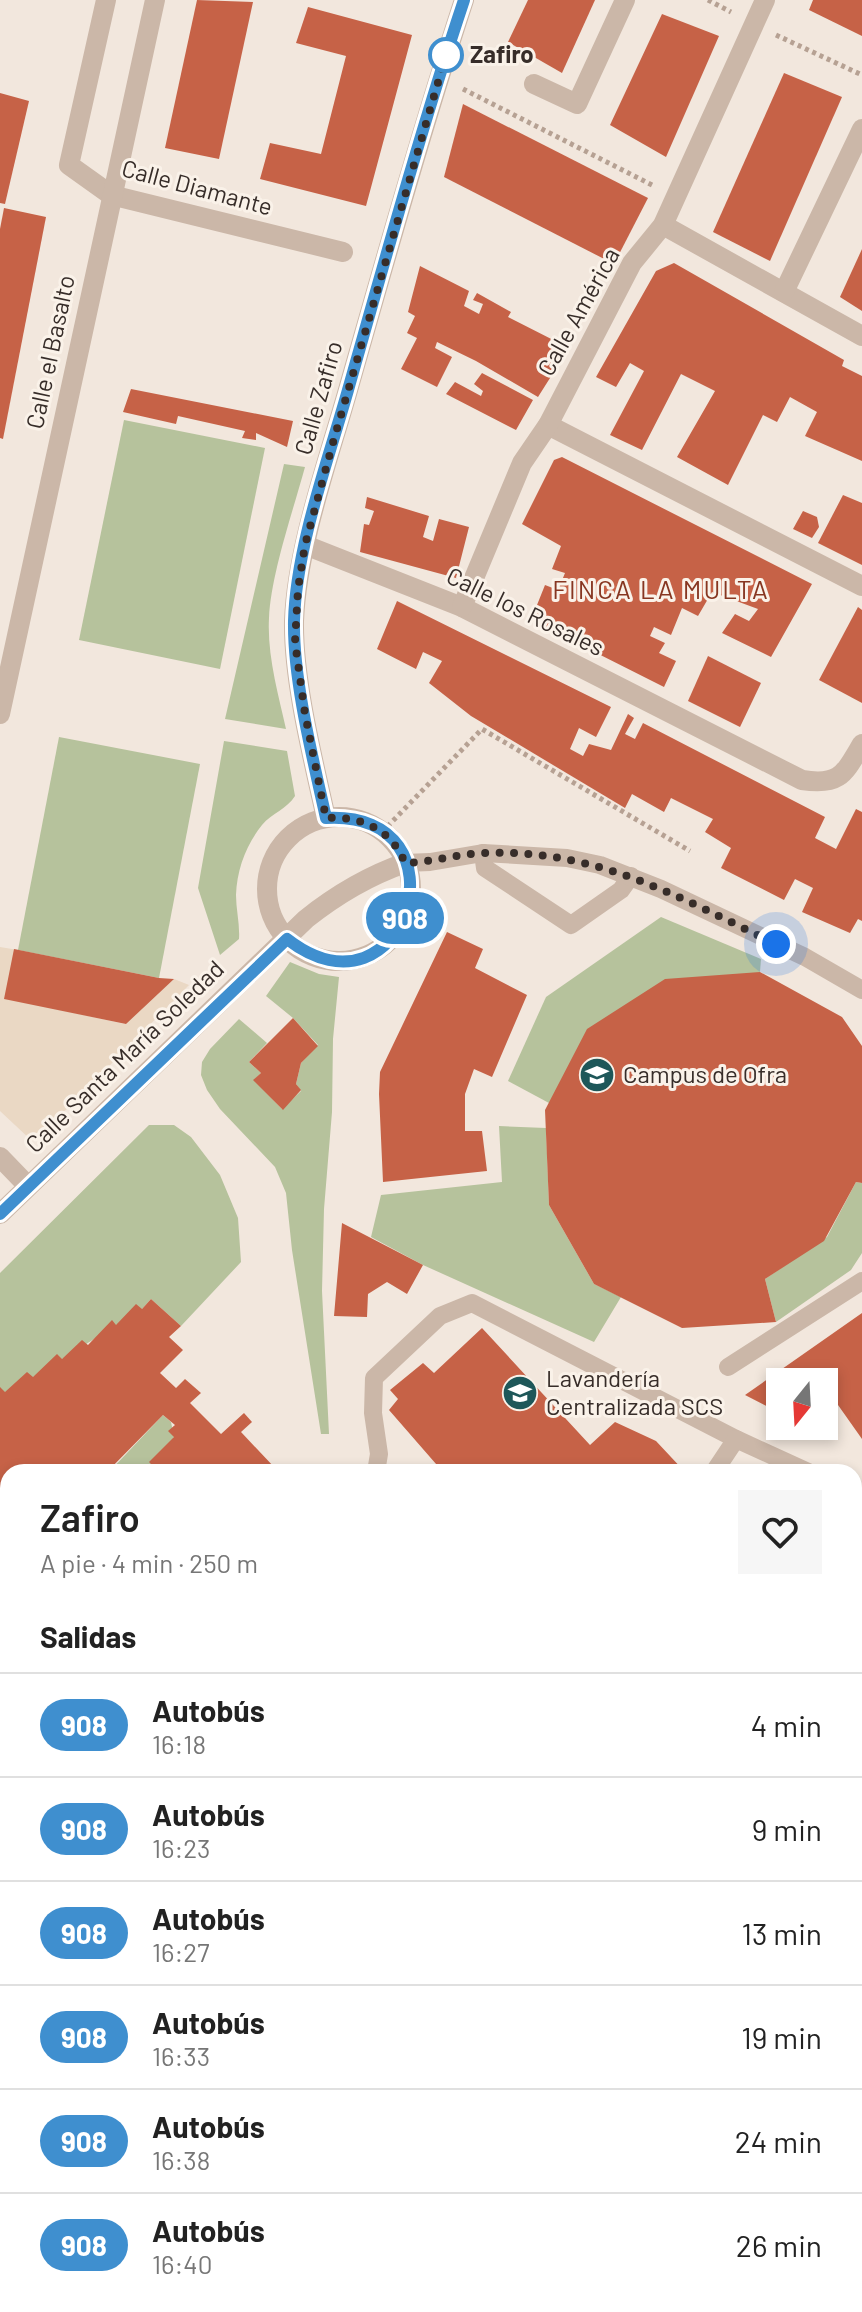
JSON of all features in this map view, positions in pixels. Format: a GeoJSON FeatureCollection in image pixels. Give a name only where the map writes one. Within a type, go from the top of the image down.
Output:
{"type":"FeatureCollection","features":[{"type":"Feature","properties":{"kind":"street","name":"Calle Diamante"},"geometry":{"type":"LineString","coordinates":[[106,0],[69,165],[111,195],[343,252]]}},
{"type":"Feature","properties":{"kind":"street","name":"Calle el Basalto"},"geometry":{"type":"LineString","coordinates":[[0,714],[155,0]]}},
{"type":"Feature","properties":{"kind":"street","name":"Calle Zafiro"},"geometry":{"type":"LineString","coordinates":[[326,818],[305,714],[295,642],[294,618],[305,545],[389,245],[464,0]]}},
{"type":"Feature","properties":{"kind":"street"},"geometry":{"type":"LineString","coordinates":[[534,84],[577,104],[625,0]]}},
{"type":"Feature","properties":{"kind":"street","name":"Calle América"},"geometry":{"type":"LineString","coordinates":[[462,607],[522,463],[548,425],[632,263],[663,225],[765,0]]}},
{"type":"Feature","properties":{"kind":"street"},"geometry":{"type":"LineString","coordinates":[[784,292],[862,129]]}},
{"type":"Feature","properties":{"kind":"street"},"geometry":{"type":"LineString","coordinates":[[663,225],[862,336]]}},
{"type":"Feature","properties":{"kind":"street"},"geometry":{"type":"LineString","coordinates":[[548,425],[862,586]]}},
{"type":"Feature","properties":{"kind":"street","name":"Calle los Rosales"},"geometry":{"type":"LineString","coordinates":[[305,545],[462,607],[802,780],[823,784],[836,780],[862,744]]}},
{"type":"Feature","properties":{"kind":"street"},"geometry":{"type":"LineString","coordinates":[[326,818],[357,820],[382,832],[400,850],[411,879],[406,916],[395,935],[365,956],[344,961],[323,960],[304,952],[287,939],[275,923],[268,902],[268,875],[278,850],[296,832],[326,818]]}},
{"type":"Feature","properties":{"kind":"street","name":"Calle Santa María Soledad"},"geometry":{"type":"LineString","coordinates":[[0,1214],[306,919],[330,900],[378,873],[405,863]]}},
{"type":"Feature","properties":{"kind":"street"},"geometry":{"type":"LineString","coordinates":[[0,1157],[28,1186]]}},
{"type":"Feature","properties":{"kind":"lane","name":"Calle Santa María Soledad"},"geometry":{"type":"LineString","coordinates":[[405,863],[483,853],[567,858],[631,876],[805,957],[862,990]]}},
{"type":"Feature","properties":{"kind":"lane"},"geometry":{"type":"LineString","coordinates":[[483,853],[485,868],[571,925],[621,890],[631,876]]}},
{"type":"Feature","properties":{"kind":"lane"},"geometry":{"type":"LineString","coordinates":[[728,1367],[862,1281]]}},
{"type":"Feature","properties":{"kind":"lane"},"geometry":{"type":"LineString","coordinates":[[377,1464],[374,1378],[440,1316],[472,1303],[788,1464]]}},
{"type":"Feature","properties":{"kind":"lane"},"geometry":{"type":"LineString","coordinates":[[719,1464],[736,1439]]}},
{"type":"Feature","properties":{"kind":"path"},"geometry":{"type":"LineString","coordinates":[[708,0],[862,75]]}},
{"type":"Feature","properties":{"kind":"path"},"geometry":{"type":"LineString","coordinates":[[440,77],[676,197]]}},
{"type":"Feature","properties":{"kind":"path"},"geometry":{"type":"LineString","coordinates":[[382,832],[482,729],[690,851]]}},
{"type":"Feature","properties":{"kind":"green space"},"geometry":{"type":"Polygon","coordinates":[[[124,420],[265,448],[220,669],[79,640],[124,420]]]}},
{"type":"Feature","properties":{"kind":"green space"},"geometry":{"type":"Polygon","coordinates":[[[284,464],[305,467],[278,562],[269,618],[271,660],[286,729],[225,719],[284,464]]]}},
{"type":"Feature","properties":{"kind":"green space"},"geometry":{"type":"Polygon","coordinates":[[[59,737],[200,764],[159,978],[18,950],[59,737]]]}},
{"type":"Feature","properties":{"kind":"green space"},"geometry":{"type":"Polygon","coordinates":[[[224,741],[287,751],[295,796],[262,825],[247,849],[237,885],[239,939],[220,955],[198,888],[224,741]]]}},
{"type":"Feature","properties":{"kind":"green space"},"geometry":{"type":"Polygon","coordinates":[[[661,917],[761,959],[760,972],[549,1103],[508,1081],[546,997],[661,917]]]}},
{"type":"Feature","properties":{"kind":"green space"},"geometry":{"type":"Polygon","coordinates":[[[290,962],[319,974],[339,977],[333,1039],[322,1291],[329,1434],[321,1434],[286,1193],[275,1167],[220,1109],[201,1075],[202,1062],[210,1049],[239,1019],[267,1043],[249,1062],[261,1073],[254,1080],[282,1109],[301,1091],[296,1084],[301,1063],[318,1045],[293,1018],[266,996],[290,962]]]}},
{"type":"Feature","properties":{"kind":"green space"},"geometry":{"type":"Polygon","coordinates":[[[149,1125],[174,1125],[191,1137],[220,1175],[238,1218],[241,1262],[181,1326],[151,1299],[142,1309],[0,1398],[0,1273],[149,1125]]]}},
{"type":"Feature","properties":{"kind":"green space"},"geometry":{"type":"Polygon","coordinates":[[[499,1126],[546,1128],[549,1205],[594,1284],[621,1297],[594,1342],[423,1265],[371,1237],[381,1195],[502,1182],[499,1126]]]}},
{"type":"Feature","properties":{"kind":"green space"},"geometry":{"type":"Polygon","coordinates":[[[856,1182],[862,1183],[862,1253],[851,1270],[776,1322],[765,1279],[827,1237],[856,1182]]]}},
{"type":"Feature","properties":{"kind":"green space"},"geometry":{"type":"Polygon","coordinates":[[[163,1415],[171,1422],[174,1437],[158,1464],[117,1464],[163,1415]]]}},
{"type":"Feature","properties":{"kind":"shaded area"},"geometry":{"type":"Polygon","coordinates":[[[0,947],[18,950],[5,998],[125,1024],[174,979],[189,985],[42,1134],[31,1140],[0,1111],[0,947]]]}},
{"type":"Feature","properties":{"kind":"building"},"geometry":{"type":"Polygon","coordinates":[[[197,0],[253,2],[219,159],[165,148],[197,0]]]}},
{"type":"Feature","properties":{"kind":"building"},"geometry":{"type":"Polygon","coordinates":[[[528,0],[595,0],[562,73],[508,42],[528,0]]]}},
{"type":"Feature","properties":{"kind":"building"},"geometry":{"type":"Polygon","coordinates":[[[813,0],[862,0],[862,36],[809,10],[813,0]]]}},
{"type":"Feature","properties":{"kind":"building"},"geometry":{"type":"Polygon","coordinates":[[[308,7],[412,35],[366,206],[260,179],[270,143],[321,154],[346,56],[296,43],[308,7]]]}},
{"type":"Feature","properties":{"kind":"building"},"geometry":{"type":"Polygon","coordinates":[[[662,14],[719,36],[666,157],[610,125],[662,14]]]}},
{"type":"Feature","properties":{"kind":"building"},"geometry":{"type":"Polygon","coordinates":[[[784,73],[842,97],[770,261],[713,232],[784,73]]]}},
{"type":"Feature","properties":{"kind":"building"},"geometry":{"type":"Polygon","coordinates":[[[0,93],[29,101],[5,204],[0,203],[0,93]]]}},
{"type":"Feature","properties":{"kind":"building"},"geometry":{"type":"Polygon","coordinates":[[[463,104],[648,198],[614,264],[444,177],[463,104]]]}},
{"type":"Feature","properties":{"kind":"building"},"geometry":{"type":"Polygon","coordinates":[[[4,208],[46,217],[3,439],[0,438],[0,229],[4,208]]]}},
{"type":"Feature","properties":{"kind":"building"},"geometry":{"type":"Polygon","coordinates":[[[862,249],[862,311],[840,297],[862,249]]]}},
{"type":"Feature","properties":{"kind":"building"},"geometry":{"type":"Polygon","coordinates":[[[674,263],[844,360],[842,366],[862,376],[862,461],[805,436],[817,412],[790,397],[777,422],[763,415],[728,485],[677,457],[715,391],[681,374],[642,450],[610,435],[644,371],[630,363],[616,387],[596,377],[656,271],[674,263]]]}},
{"type":"Feature","properties":{"kind":"building"},"geometry":{"type":"Polygon","coordinates":[[[420,266],[469,291],[464,306],[479,314],[483,304],[473,300],[477,293],[511,312],[508,317],[569,348],[538,397],[437,342],[435,348],[452,357],[437,387],[401,369],[417,338],[407,333],[415,316],[408,312],[420,266]]]}},
{"type":"Feature","properties":{"kind":"building"},"geometry":{"type":"Polygon","coordinates":[[[482,373],[533,400],[516,430],[446,394],[455,382],[481,396],[483,391],[474,384],[482,373]]]}},
{"type":"Feature","properties":{"kind":"building"},"geometry":{"type":"Polygon","coordinates":[[[131,389],[293,421],[287,447],[256,433],[256,440],[242,438],[245,431],[178,416],[176,424],[123,412],[131,389]]]}},
{"type":"Feature","properties":{"kind":"building"},"geometry":{"type":"Polygon","coordinates":[[[562,457],[812,584],[771,657],[722,633],[735,614],[749,621],[758,609],[712,592],[698,616],[682,608],[671,635],[654,627],[650,636],[665,643],[659,653],[676,661],[664,687],[531,620],[545,585],[558,590],[565,573],[552,569],[561,546],[522,524],[554,460],[562,457]]]}},
{"type":"Feature","properties":{"kind":"building"},"geometry":{"type":"Polygon","coordinates":[[[843,495],[862,503],[862,565],[818,543],[843,495]]]}},
{"type":"Feature","properties":{"kind":"building"},"geometry":{"type":"Polygon","coordinates":[[[367,497],[429,516],[423,537],[433,541],[439,519],[469,527],[456,578],[360,552],[364,524],[369,525],[374,511],[365,508],[367,497]]]}},
{"type":"Feature","properties":{"kind":"building"},"geometry":{"type":"Polygon","coordinates":[[[803,511],[817,517],[819,527],[812,538],[793,529],[803,511]]]}},
{"type":"Feature","properties":{"kind":"building"},"geometry":{"type":"Polygon","coordinates":[[[397,601],[611,707],[596,737],[579,728],[570,749],[583,756],[589,744],[611,750],[628,714],[634,718],[625,734],[635,739],[643,723],[825,817],[815,838],[836,849],[856,809],[862,812],[862,921],[858,919],[850,933],[802,912],[813,888],[795,879],[784,900],[721,868],[731,848],[705,832],[713,819],[671,798],[664,812],[632,794],[625,808],[471,716],[429,683],[442,661],[423,652],[416,669],[377,649],[397,601]]]}},
{"type":"Feature","properties":{"kind":"building"},"geometry":{"type":"Polygon","coordinates":[[[858,607],[862,610],[862,703],[819,680],[858,607]]]}},
{"type":"Feature","properties":{"kind":"building"},"geometry":{"type":"Polygon","coordinates":[[[708,656],[761,683],[740,727],[688,701],[708,656]]]}},
{"type":"Feature","properties":{"kind":"building"},"geometry":{"type":"Polygon","coordinates":[[[447,932],[483,949],[475,968],[527,995],[492,1077],[474,1069],[465,1094],[465,1131],[482,1131],[487,1171],[383,1182],[380,1072],[447,932]]]}},
{"type":"Feature","properties":{"kind":"building"},"geometry":{"type":"Polygon","coordinates":[[[14,949],[174,979],[126,1024],[4,999],[14,949]]]}},
{"type":"Feature","properties":{"kind":"building"},"geometry":{"type":"Polygon","coordinates":[[[760,972],[842,1017],[862,1046],[862,1183],[856,1182],[824,1241],[765,1279],[776,1322],[682,1328],[594,1284],[549,1205],[545,1110],[587,1029],[665,979],[760,972]]]}},
{"type":"Feature","properties":{"kind":"building"},"geometry":{"type":"Polygon","coordinates":[[[293,1018],[318,1046],[301,1063],[296,1084],[301,1090],[283,1110],[253,1080],[261,1073],[249,1062],[293,1018]]]}},
{"type":"Feature","properties":{"kind":"building"},"geometry":{"type":"Polygon","coordinates":[[[342,1223],[423,1265],[407,1294],[387,1282],[368,1294],[367,1317],[334,1316],[342,1223]]]}},
{"type":"Feature","properties":{"kind":"building"},"geometry":{"type":"Polygon","coordinates":[[[151,1299],[181,1326],[169,1337],[183,1350],[160,1373],[176,1388],[185,1379],[201,1393],[190,1403],[221,1434],[244,1413],[252,1422],[241,1432],[271,1464],[151,1464],[149,1462],[174,1437],[168,1431],[175,1425],[163,1415],[115,1464],[0,1464],[0,1387],[5,1392],[27,1372],[33,1377],[57,1354],[62,1359],[82,1340],[88,1345],[112,1320],[116,1325],[136,1304],[142,1309],[151,1299]]]}},
{"type":"Feature","properties":{"kind":"building"},"geometry":{"type":"Polygon","coordinates":[[[862,1313],[862,1439],[838,1405],[838,1368],[784,1368],[862,1313]]]}},
{"type":"Feature","properties":{"kind":"building"},"geometry":{"type":"Polygon","coordinates":[[[482,1328],[590,1445],[615,1422],[656,1441],[678,1464],[436,1464],[389,1410],[398,1399],[390,1390],[423,1363],[434,1373],[482,1328]]]}},
{"type":"Feature","properties":{"kind":"building"},"geometry":{"type":"Polygon","coordinates":[[[766,1380],[766,1406],[745,1395],[766,1380]]]}},
{"type":"Feature","properties":{"kind":"bus line","name":"908"},"geometry":{"type":"LineString","coordinates":[[0,1214],[287,939],[304,952],[323,960],[344,961],[365,956],[382,947],[395,935],[406,916],[411,879],[400,850],[373,826],[343,817],[326,818],[305,714],[294,618],[305,545],[334,439],[464,0]]}},
{"type":"Feature","properties":{"kind":"place","name":"Zafiro"},"geometry":{"type":"Point","coordinates":[446,55]}},
{"type":"Feature","properties":{"kind":"place","name":"Campus de Ofra"},"geometry":{"type":"Point","coordinates":[597,1075]}},
{"type":"Feature","properties":{"kind":"place","name":"Lavandería Centralizada SCS"},"geometry":{"type":"Point","coordinates":[520,1393]}},
{"type":"Feature","properties":{"kind":"district","name":"FINCA LA MULTA"},"geometry":{"type":"Point","coordinates":[661,590]}},
{"type":"Feature","properties":{"kind":"route"},"geometry":{"type":"LineString","coordinates":[[446,55],[334,439],[305,545],[298,589],[295,642],[305,714],[326,818],[343,817],[373,826],[400,850],[405,863],[483,853],[529,854],[600,865],[661,889],[776,944]]}}]}
